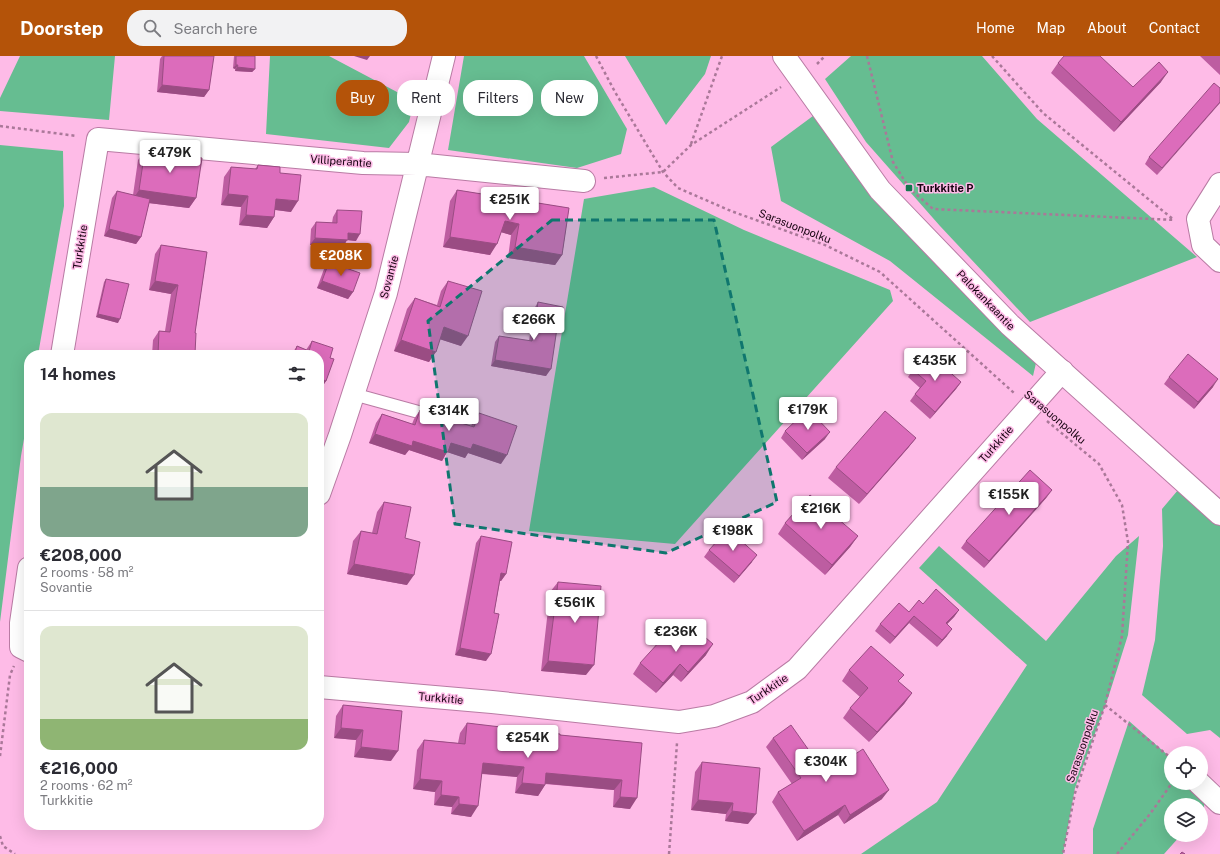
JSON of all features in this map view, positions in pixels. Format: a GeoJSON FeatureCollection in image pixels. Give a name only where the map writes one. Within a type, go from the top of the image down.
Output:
{"type":"FeatureCollection","features":[{"type":"Feature","properties":{"kind":"street","name":"Sovantie"},"geometry":{"type":"LineString","coordinates":[[324,480],[354,394],[386,293],[444,56]]}},
{"type":"Feature","properties":{"kind":"street","name":"Palokankaantie"},"geometry":{"type":"LineString","coordinates":[[784,56],[880,190],[1010,325],[1220,514]]}},
{"type":"Feature","properties":{"kind":"street","name":"Villiperäntie"},"geometry":{"type":"LineString","coordinates":[[98,139],[363,163],[417,164],[584,181]]}},
{"type":"Feature","properties":{"kind":"street","name":"Turkkitie"},"geometry":{"type":"LineString","coordinates":[[63,350],[98,139]]}},
{"type":"Feature","properties":{"kind":"street"},"geometry":{"type":"LineString","coordinates":[[1220,184],[1198,218],[1203,245],[1220,261]]}},
{"type":"Feature","properties":{"kind":"street","name":"Turkkitie"},"geometry":{"type":"LineString","coordinates":[[324,687],[492,702],[679,722],[714,716],[752,702],[797,669],[1062,371]]}},
{"type":"Feature","properties":{"kind":"street"},"geometry":{"type":"LineString","coordinates":[[24,602],[21,623],[24,642]]}},
{"type":"Feature","properties":{"kind":"street"},"geometry":{"type":"LineString","coordinates":[[1206,790],[1220,803]]}},
{"type":"Feature","properties":{"kind":"lane"},"geometry":{"type":"LineString","coordinates":[[354,394],[444,419]]}},
{"type":"Feature","properties":{"kind":"path","name":"Sarasuonpolku"},"geometry":{"type":"LineString","coordinates":[[596,56],[615,92],[663,172],[678,188],[731,211],[825,245],[880,272],[1029,407],[1099,464],[1122,505],[1128,542],[1122,636],[1105,705],[1075,792],[1063,854]]}},
{"type":"Feature","properties":{"kind":"path"},"geometry":{"type":"LineString","coordinates":[[691,145],[722,56]]}},
{"type":"Feature","properties":{"kind":"path"},"geometry":{"type":"LineString","coordinates":[[817,64],[825,56]]}},
{"type":"Feature","properties":{"kind":"path"},"geometry":{"type":"LineString","coordinates":[[867,56],[893,162],[909,188],[933,209],[1175,220]]}},
{"type":"Feature","properties":{"kind":"path"},"geometry":{"type":"LineString","coordinates":[[992,56],[1043,113],[1175,220],[1203,245]]}},
{"type":"Feature","properties":{"kind":"path"},"geometry":{"type":"LineString","coordinates":[[584,181],[663,172],[691,145],[786,84]]}},
{"type":"Feature","properties":{"kind":"path"},"geometry":{"type":"LineString","coordinates":[[0,126],[98,139]]}},
{"type":"Feature","properties":{"kind":"path"},"geometry":{"type":"LineString","coordinates":[[0,756],[10,675],[24,651]]}},
{"type":"Feature","properties":{"kind":"path"},"geometry":{"type":"LineString","coordinates":[[1105,705],[1164,752]]}},
{"type":"Feature","properties":{"kind":"path"},"geometry":{"type":"LineString","coordinates":[[669,854],[679,722]]}},
{"type":"Feature","properties":{"kind":"path"},"geometry":{"type":"LineString","coordinates":[[1117,854],[1150,814],[1167,790]]}},
{"type":"Feature","properties":{"kind":"path"},"geometry":{"type":"LineString","coordinates":[[0,836],[3,846],[15,854]]}},
{"type":"Feature","properties":{"kind":"highlighted area"},"geometry":{"type":"Polygon","coordinates":[[[552,220],[714,220],[777,502],[666,553],[455,524],[428,321],[552,220]]]}},
{"type":"Feature","properties":{"kind":"green space"},"geometry":{"type":"Polygon","coordinates":[[[20,56],[115,56],[109,120],[0,111],[0,98],[20,56]]]}},
{"type":"Feature","properties":{"kind":"green space"},"geometry":{"type":"Polygon","coordinates":[[[270,56],[329,56],[374,80],[336,80],[336,116],[389,116],[389,88],[397,92],[397,116],[410,116],[409,122],[389,148],[266,134],[270,56]]]}},
{"type":"Feature","properties":{"kind":"green space"},"geometry":{"type":"Polygon","coordinates":[[[464,56],[584,56],[627,129],[621,154],[577,168],[448,150],[464,56]]]}},
{"type":"Feature","properties":{"kind":"green space"},"geometry":{"type":"Polygon","coordinates":[[[625,56],[711,56],[705,74],[666,125],[625,56]]]}},
{"type":"Feature","properties":{"kind":"green space"},"geometry":{"type":"Polygon","coordinates":[[[851,56],[982,56],[1037,119],[1197,257],[1030,322],[940,226],[866,142],[825,79],[851,56]]]}},
{"type":"Feature","properties":{"kind":"green space"},"geometry":{"type":"Polygon","coordinates":[[[817,113],[1036,363],[1033,376],[890,261],[781,201],[771,147],[817,113]]]}},
{"type":"Feature","properties":{"kind":"green space"},"geometry":{"type":"Polygon","coordinates":[[[0,145],[63,151],[64,206],[39,350],[24,350],[24,439],[0,622],[0,145]]]}},
{"type":"Feature","properties":{"kind":"green space"},"geometry":{"type":"Polygon","coordinates":[[[654,187],[744,230],[890,290],[893,301],[675,544],[529,531],[584,199],[654,187]]]}},
{"type":"Feature","properties":{"kind":"green space"},"geometry":{"type":"Polygon","coordinates":[[[1178,490],[1220,526],[1220,738],[1210,730],[1187,734],[1142,695],[1155,640],[1163,546],[1162,509],[1178,490]]]}},
{"type":"Feature","properties":{"kind":"green space"},"geometry":{"type":"Polygon","coordinates":[[[1139,536],[1128,635],[1109,695],[1075,788],[1063,854],[861,854],[937,802],[1027,665],[919,568],[939,546],[1046,641],[1116,556],[1139,536]]]}},
{"type":"Feature","properties":{"kind":"green space"},"geometry":{"type":"Polygon","coordinates":[[[1129,721],[1164,752],[1164,790],[1205,790],[1204,798],[1164,798],[1164,842],[1175,842],[1164,854],[1093,854],[1093,829],[1129,721]]]}},
{"type":"Feature","properties":{"kind":"building"},"geometry":{"type":"Polygon","coordinates":[[[164,56],[214,56],[209,90],[162,85],[164,56]]]}},
{"type":"Feature","properties":{"kind":"building"},"geometry":{"type":"Polygon","coordinates":[[[236,56],[255,56],[255,69],[237,67],[236,56]]]}},
{"type":"Feature","properties":{"kind":"building"},"geometry":{"type":"Polygon","coordinates":[[[1064,56],[1100,56],[1133,87],[1159,62],[1168,72],[1121,122],[1058,63],[1064,56]]]}},
{"type":"Feature","properties":{"kind":"building"},"geometry":{"type":"Polygon","coordinates":[[[1214,83],[1220,88],[1220,102],[1162,168],[1149,157],[1214,83]]]}},
{"type":"Feature","properties":{"kind":"building"},"geometry":{"type":"Polygon","coordinates":[[[145,150],[202,158],[196,198],[139,190],[145,150]]]}},
{"type":"Feature","properties":{"kind":"building"},"geometry":{"type":"Polygon","coordinates":[[[258,165],[280,167],[280,173],[301,175],[298,201],[276,199],[274,217],[246,215],[248,196],[228,194],[231,167],[257,169],[258,165]]]}},
{"type":"Feature","properties":{"kind":"building"},"geometry":{"type":"Polygon","coordinates":[[[457,190],[569,208],[562,255],[515,247],[519,224],[505,221],[497,244],[450,237],[457,190]]]}},
{"type":"Feature","properties":{"kind":"building"},"geometry":{"type":"Polygon","coordinates":[[[117,191],[150,199],[141,237],[109,229],[117,191]]]}},
{"type":"Feature","properties":{"kind":"building"},"geometry":{"type":"Polygon","coordinates":[[[337,210],[362,211],[360,234],[348,233],[348,240],[315,238],[316,222],[337,223],[337,210]]]}},
{"type":"Feature","properties":{"kind":"building"},"geometry":{"type":"Polygon","coordinates":[[[161,245],[207,252],[195,333],[195,350],[158,350],[159,331],[170,332],[178,285],[155,281],[161,245]]]}},
{"type":"Feature","properties":{"kind":"building"},"geometry":{"type":"Polygon","coordinates":[[[329,262],[360,273],[353,292],[322,281],[329,262]]]}},
{"type":"Feature","properties":{"kind":"building"},"geometry":{"type":"Polygon","coordinates":[[[106,279],[129,284],[120,319],[98,314],[106,279]]]}},
{"type":"Feature","properties":{"kind":"building"},"geometry":{"type":"Polygon","coordinates":[[[448,281],[482,291],[468,336],[444,327],[436,352],[401,340],[415,298],[440,307],[448,281]]]}},
{"type":"Feature","properties":{"kind":"building"},"geometry":{"type":"Polygon","coordinates":[[[538,302],[563,307],[560,328],[557,328],[551,369],[495,360],[499,336],[532,341],[538,302]]]}},
{"type":"Feature","properties":{"kind":"building"},"geometry":{"type":"Polygon","coordinates":[[[312,341],[333,348],[330,358],[334,359],[326,381],[324,380],[324,350],[309,350],[312,341]]]}},
{"type":"Feature","properties":{"kind":"building"},"geometry":{"type":"Polygon","coordinates":[[[297,346],[307,350],[296,350],[297,346]]]}},
{"type":"Feature","properties":{"kind":"building"},"geometry":{"type":"Polygon","coordinates":[[[928,353],[961,382],[935,412],[915,394],[926,381],[913,370],[928,353]]]}},
{"type":"Feature","properties":{"kind":"building"},"geometry":{"type":"Polygon","coordinates":[[[1188,354],[1218,379],[1198,402],[1169,377],[1188,354]]]}},
{"type":"Feature","properties":{"kind":"building"},"geometry":{"type":"Polygon","coordinates":[[[808,409],[830,432],[807,453],[785,431],[808,409]]]}},
{"type":"Feature","properties":{"kind":"building"},"geometry":{"type":"Polygon","coordinates":[[[420,410],[474,427],[479,413],[517,426],[507,455],[473,444],[471,449],[451,443],[448,452],[413,441],[412,446],[375,434],[382,414],[415,425],[420,410]]]}},
{"type":"Feature","properties":{"kind":"building"},"geometry":{"type":"Polygon","coordinates":[[[885,411],[916,438],[867,494],[836,467],[885,411]]]}},
{"type":"Feature","properties":{"kind":"building"},"geometry":{"type":"Polygon","coordinates":[[[1030,470],[1052,490],[989,561],[966,541],[1030,470]]]}},
{"type":"Feature","properties":{"kind":"building"},"geometry":{"type":"Polygon","coordinates":[[[810,495],[858,536],[832,565],[785,523],[810,495]]]}},
{"type":"Feature","properties":{"kind":"building"},"geometry":{"type":"Polygon","coordinates":[[[384,502],[411,507],[405,538],[420,542],[414,575],[354,564],[361,531],[377,534],[384,502]]]}},
{"type":"Feature","properties":{"kind":"building"},"geometry":{"type":"Polygon","coordinates":[[[728,529],[757,555],[739,576],[709,550],[728,529]]]}},
{"type":"Feature","properties":{"kind":"building"},"geometry":{"type":"Polygon","coordinates":[[[481,536],[512,542],[506,574],[501,573],[494,613],[499,614],[491,654],[460,648],[481,536]]]}},
{"type":"Feature","properties":{"kind":"building"},"geometry":{"type":"Polygon","coordinates":[[[558,582],[601,586],[594,665],[548,661],[558,582]]]}},
{"type":"Feature","properties":{"kind":"building"},"geometry":{"type":"Polygon","coordinates":[[[936,589],[959,610],[946,623],[952,629],[942,640],[914,616],[895,637],[880,624],[899,603],[909,612],[919,600],[923,604],[936,589]]]}},
{"type":"Feature","properties":{"kind":"building"},"geometry":{"type":"Polygon","coordinates":[[[691,625],[713,644],[688,672],[680,664],[663,683],[640,663],[670,630],[678,638],[691,625]]]}},
{"type":"Feature","properties":{"kind":"building"},"geometry":{"type":"Polygon","coordinates":[[[871,646],[904,675],[898,681],[912,693],[877,732],[850,708],[868,688],[849,670],[871,646]]]}},
{"type":"Feature","properties":{"kind":"building"},"geometry":{"type":"Polygon","coordinates":[[[343,705],[402,711],[398,751],[361,747],[363,730],[341,728],[343,705]]]}},
{"type":"Feature","properties":{"kind":"building"},"geometry":{"type":"Polygon","coordinates":[[[467,723],[560,735],[642,743],[637,798],[620,797],[622,780],[546,773],[545,785],[522,783],[524,767],[483,763],[478,806],[459,804],[459,797],[441,795],[442,781],[420,779],[424,740],[465,744],[467,723]]]}},
{"type":"Feature","properties":{"kind":"building"},"geometry":{"type":"Polygon","coordinates":[[[791,725],[820,766],[824,763],[829,771],[863,749],[889,790],[850,815],[845,805],[804,831],[778,792],[801,778],[773,738],[791,725]]]}},
{"type":"Feature","properties":{"kind":"building"},"geometry":{"type":"Polygon","coordinates":[[[702,762],[760,768],[756,814],[732,811],[733,803],[698,800],[702,762]]]}},
{"type":"Feature","properties":{"kind":"place","name":"Turkkitie P"},"geometry":{"type":"Point","coordinates":[909,188]}}]}
